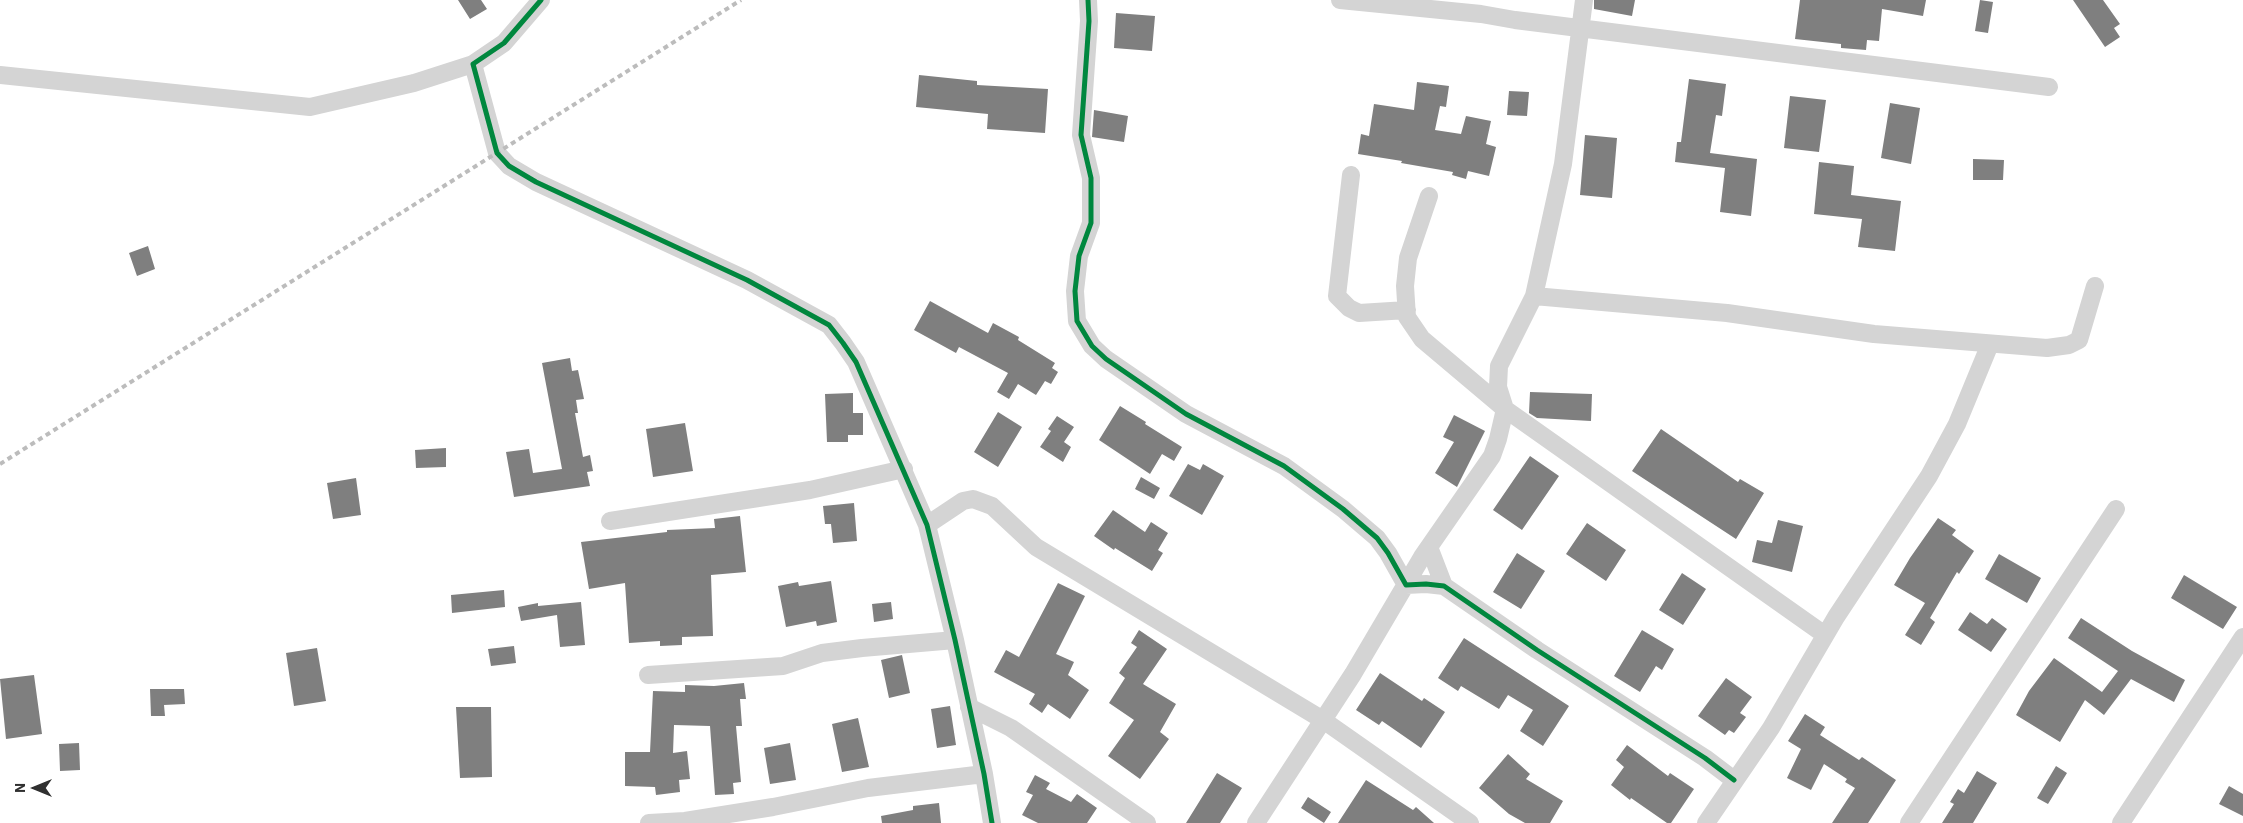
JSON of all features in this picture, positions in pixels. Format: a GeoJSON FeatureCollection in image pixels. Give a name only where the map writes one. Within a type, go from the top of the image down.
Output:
{"type":"FeatureCollection","features":[{"type":"Feature","properties":{"kind":"street"},"geometry":{"type":"LineString","coordinates":[[1,78],[310,107],[414,83],[473,64],[504,43],[541,0]]}},
{"type":"Feature","properties":{"kind":"street"},"geometry":{"type":"LineString","coordinates":[[1088,0],[1089,21],[1081,135],[1091,178],[1091,214],[1088,233],[1079,256],[1075,291],[1077,321],[1092,346],[1106,359],[1186,414],[1284,466],[1343,509],[1377,538],[1406,585]]}},
{"type":"Feature","properties":{"kind":"street"},"geometry":{"type":"LineString","coordinates":[[1340,0],[1482,14],[2049,87]]}},
{"type":"Feature","properties":{"kind":"street"},"geometry":{"type":"LineString","coordinates":[[1256,823],[1324,720],[1430,547],[1492,456],[1505,409],[1498,387],[1499,366],[1534,296],[1563,164],[1584,0]]}},
{"type":"Feature","properties":{"kind":"street"},"geometry":{"type":"LineString","coordinates":[[473,64],[497,153],[510,166],[536,182],[747,280],[829,325],[856,362],[927,525],[955,640],[984,774],[992,823]]}},
{"type":"Feature","properties":{"kind":"street"},"geometry":{"type":"LineString","coordinates":[[1351,175],[1337,296],[1349,308],[1359,313],[1407,310]]}},
{"type":"Feature","properties":{"kind":"street"},"geometry":{"type":"LineString","coordinates":[[1429,196],[1408,258],[1405,286],[1407,317],[1422,340],[1505,409],[1825,635]]}},
{"type":"Feature","properties":{"kind":"street"},"geometry":{"type":"LineString","coordinates":[[1534,296],[1728,313],[1874,334],[2047,348],[2069,345],[2080,340],[2095,286]]}},
{"type":"Feature","properties":{"kind":"street"},"geometry":{"type":"LineString","coordinates":[[1706,823],[1771,728],[1836,617],[1929,476],[1957,424],[1990,344]]}},
{"type":"Feature","properties":{"kind":"street"},"geometry":{"type":"LineString","coordinates":[[610,520],[810,490],[904,470]]}},
{"type":"Feature","properties":{"kind":"street"},"geometry":{"type":"LineString","coordinates":[[927,525],[963,502],[973,499],[992,506],[1036,547],[1324,720],[1470,823]]}},
{"type":"Feature","properties":{"kind":"street"},"geometry":{"type":"LineString","coordinates":[[1909,823],[2116,509]]}},
{"type":"Feature","properties":{"kind":"street"},"geometry":{"type":"LineString","coordinates":[[1430,547],[1444,586]]}},
{"type":"Feature","properties":{"kind":"street"},"geometry":{"type":"LineString","coordinates":[[1406,585],[1426,584],[1444,586],[1537,650],[1705,758],[1734,780]]}},
{"type":"Feature","properties":{"kind":"street"},"geometry":{"type":"LineString","coordinates":[[2121,823],[2243,636]]}},
{"type":"Feature","properties":{"kind":"street"},"geometry":{"type":"LineString","coordinates":[[648,674],[783,666],[822,653],[955,640]]}},
{"type":"Feature","properties":{"kind":"street"},"geometry":{"type":"LineString","coordinates":[[969,707],[1011,728],[1148,823]]}},
{"type":"Feature","properties":{"kind":"street"},"geometry":{"type":"LineString","coordinates":[[650,823],[684,821],[773,807],[868,788],[984,774]]}},
{"type":"Feature","properties":{"kind":"building"},"geometry":{"type":"Polygon","coordinates":[[[458,0],[481,0],[487,9],[470,19],[458,0]]]}},
{"type":"Feature","properties":{"kind":"building"},"geometry":{"type":"Polygon","coordinates":[[[1594,0],[1635,0],[1632,16],[1594,9],[1594,0]]]}},
{"type":"Feature","properties":{"kind":"building"},"geometry":{"type":"Polygon","coordinates":[[[1800,0],[1926,0],[1923,16],[1882,9],[1879,41],[1867,40],[1866,50],[1841,48],[1841,44],[1795,39],[1800,0]]]}},
{"type":"Feature","properties":{"kind":"building"},"geometry":{"type":"Polygon","coordinates":[[[1980,0],[1993,2],[1988,33],[1975,31],[1980,0]]]}},
{"type":"Feature","properties":{"kind":"building"},"geometry":{"type":"Polygon","coordinates":[[[2073,0],[2103,0],[2120,24],[2114,28],[2120,37],[2105,47],[2073,0]]]}},
{"type":"Feature","properties":{"kind":"building"},"geometry":{"type":"Polygon","coordinates":[[[1116,13],[1155,16],[1152,51],[1114,48],[1116,13]]]}},
{"type":"Feature","properties":{"kind":"building"},"geometry":{"type":"Polygon","coordinates":[[[919,75],[977,81],[977,85],[1048,89],[1045,133],[987,129],[988,114],[916,107],[919,75]]]}},
{"type":"Feature","properties":{"kind":"building"},"geometry":{"type":"Polygon","coordinates":[[[1689,79],[1726,84],[1722,116],[1716,115],[1710,153],[1757,159],[1751,216],[1720,212],[1725,168],[1675,162],[1677,142],[1681,142],[1689,79]]]}},
{"type":"Feature","properties":{"kind":"building"},"geometry":{"type":"Polygon","coordinates":[[[1417,82],[1449,86],[1446,107],[1440,106],[1435,130],[1461,134],[1466,116],[1491,121],[1486,144],[1496,147],[1489,176],[1468,171],[1466,179],[1452,175],[1453,172],[1358,154],[1361,134],[1369,136],[1374,104],[1414,110],[1417,82]]]}},
{"type":"Feature","properties":{"kind":"building"},"geometry":{"type":"Polygon","coordinates":[[[1509,91],[1529,92],[1527,116],[1507,115],[1509,91]]]}},
{"type":"Feature","properties":{"kind":"building"},"geometry":{"type":"Polygon","coordinates":[[[1790,96],[1826,100],[1819,152],[1784,148],[1790,96]]]}},
{"type":"Feature","properties":{"kind":"building"},"geometry":{"type":"Polygon","coordinates":[[[1890,103],[1920,108],[1911,164],[1881,158],[1890,103]]]}},
{"type":"Feature","properties":{"kind":"building"},"geometry":{"type":"Polygon","coordinates":[[[1094,110],[1128,116],[1124,142],[1092,137],[1094,110]]]}},
{"type":"Feature","properties":{"kind":"building"},"geometry":{"type":"Polygon","coordinates":[[[1585,135],[1617,138],[1612,198],[1580,195],[1585,135]]]}},
{"type":"Feature","properties":{"kind":"building"},"geometry":{"type":"Polygon","coordinates":[[[1973,159],[2004,160],[2003,180],[1973,180],[1973,159]]]}},
{"type":"Feature","properties":{"kind":"building"},"geometry":{"type":"Polygon","coordinates":[[[1819,162],[1854,166],[1851,195],[1901,201],[1895,251],[1858,247],[1862,219],[1814,214],[1819,162]]]}},
{"type":"Feature","properties":{"kind":"building"},"geometry":{"type":"Polygon","coordinates":[[[148,246],[155,269],[137,276],[129,253],[148,246]]]}},
{"type":"Feature","properties":{"kind":"building"},"geometry":{"type":"Polygon","coordinates":[[[930,301],[988,333],[993,323],[1019,337],[1018,340],[1055,363],[1052,368],[1058,372],[1051,384],[1045,381],[1036,395],[1018,384],[1009,399],[997,392],[1008,373],[959,347],[956,353],[914,330],[930,301]]]}},
{"type":"Feature","properties":{"kind":"building"},"geometry":{"type":"Polygon","coordinates":[[[570,358],[572,371],[578,370],[584,399],[576,400],[578,413],[575,413],[583,457],[590,455],[593,471],[587,472],[590,486],[514,497],[506,452],[529,449],[533,473],[562,469],[542,363],[570,358]]]}},
{"type":"Feature","properties":{"kind":"building"},"geometry":{"type":"Polygon","coordinates":[[[1530,392],[1592,394],[1591,421],[1537,418],[1529,413],[1530,392]]]}},
{"type":"Feature","properties":{"kind":"building"},"geometry":{"type":"Polygon","coordinates":[[[853,393],[853,413],[863,413],[863,435],[848,435],[848,442],[827,442],[825,394],[853,393]]]}},
{"type":"Feature","properties":{"kind":"building"},"geometry":{"type":"Polygon","coordinates":[[[1120,406],[1182,447],[1174,461],[1162,454],[1150,474],[1099,440],[1120,406]]]}},
{"type":"Feature","properties":{"kind":"building"},"geometry":{"type":"Polygon","coordinates":[[[998,412],[1022,427],[998,467],[974,452],[998,412]]]}},
{"type":"Feature","properties":{"kind":"building"},"geometry":{"type":"Polygon","coordinates":[[[1454,415],[1485,431],[1457,487],[1435,473],[1454,442],[1443,437],[1454,415]]]}},
{"type":"Feature","properties":{"kind":"building"},"geometry":{"type":"Polygon","coordinates":[[[1057,416],[1074,427],[1064,442],[1071,447],[1063,462],[1040,447],[1051,431],[1048,429],[1057,416]]]}},
{"type":"Feature","properties":{"kind":"building"},"geometry":{"type":"Polygon","coordinates":[[[685,423],[693,471],[653,477],[646,429],[685,423]]]}},
{"type":"Feature","properties":{"kind":"building"},"geometry":{"type":"Polygon","coordinates":[[[1661,429],[1738,482],[1740,479],[1764,493],[1736,539],[1632,471],[1661,429]]]}},
{"type":"Feature","properties":{"kind":"building"},"geometry":{"type":"Polygon","coordinates":[[[446,448],[446,467],[416,468],[415,450],[446,448]]]}},
{"type":"Feature","properties":{"kind":"building"},"geometry":{"type":"Polygon","coordinates":[[[1530,456],[1559,476],[1522,530],[1493,510],[1530,456]]]}},
{"type":"Feature","properties":{"kind":"building"},"geometry":{"type":"Polygon","coordinates":[[[1188,464],[1200,470],[1203,464],[1224,476],[1202,515],[1169,496],[1188,464]]]}},
{"type":"Feature","properties":{"kind":"building"},"geometry":{"type":"Polygon","coordinates":[[[1141,477],[1160,488],[1154,499],[1135,489],[1141,477]]]}},
{"type":"Feature","properties":{"kind":"building"},"geometry":{"type":"Polygon","coordinates":[[[356,478],[361,515],[333,519],[327,483],[356,478]]]}},
{"type":"Feature","properties":{"kind":"building"},"geometry":{"type":"Polygon","coordinates":[[[854,503],[857,541],[833,543],[831,524],[825,524],[823,506],[854,503]]]}},
{"type":"Feature","properties":{"kind":"building"},"geometry":{"type":"Polygon","coordinates":[[[1113,510],[1145,532],[1151,522],[1168,533],[1158,550],[1163,553],[1152,571],[1115,548],[1114,550],[1094,536],[1113,510]]]}},
{"type":"Feature","properties":{"kind":"building"},"geometry":{"type":"Polygon","coordinates":[[[740,516],[746,572],[711,575],[713,636],[682,637],[682,645],[660,646],[660,641],[629,643],[625,583],[589,589],[581,542],[667,532],[667,530],[715,528],[714,519],[740,516]]]}},
{"type":"Feature","properties":{"kind":"building"},"geometry":{"type":"Polygon","coordinates":[[[1938,518],[1956,530],[1952,535],[1974,551],[1959,574],[1957,572],[1930,618],[1935,622],[1921,645],[1905,635],[1925,603],[1894,585],[1938,518]]]}},
{"type":"Feature","properties":{"kind":"building"},"geometry":{"type":"Polygon","coordinates":[[[1778,520],[1803,526],[1792,572],[1752,562],[1757,540],[1772,543],[1778,520]]]}},
{"type":"Feature","properties":{"kind":"building"},"geometry":{"type":"Polygon","coordinates":[[[1587,523],[1626,550],[1606,581],[1566,554],[1587,523]]]}},
{"type":"Feature","properties":{"kind":"building"},"geometry":{"type":"Polygon","coordinates":[[[1517,553],[1545,571],[1521,609],[1493,592],[1517,553]]]}},
{"type":"Feature","properties":{"kind":"building"},"geometry":{"type":"Polygon","coordinates":[[[1999,554],[2041,578],[2027,603],[1985,579],[1999,554]]]}},
{"type":"Feature","properties":{"kind":"building"},"geometry":{"type":"Polygon","coordinates":[[[1682,573],[1706,589],[1683,625],[1659,610],[1682,573]]]}},
{"type":"Feature","properties":{"kind":"building"},"geometry":{"type":"Polygon","coordinates":[[[2184,575],[2237,607],[2223,629],[2171,598],[2184,575]]]}},
{"type":"Feature","properties":{"kind":"building"},"geometry":{"type":"Polygon","coordinates":[[[831,581],[837,622],[817,626],[816,621],[786,627],[778,586],[798,582],[799,586],[831,581]]]}},
{"type":"Feature","properties":{"kind":"building"},"geometry":{"type":"Polygon","coordinates":[[[1058,583],[1085,596],[1056,654],[1074,662],[1068,675],[1089,690],[1070,719],[1048,704],[1042,713],[1029,704],[1035,694],[994,672],[1006,650],[1019,657],[1058,583]]]}},
{"type":"Feature","properties":{"kind":"building"},"geometry":{"type":"Polygon","coordinates":[[[504,590],[505,607],[452,613],[451,595],[504,590]]]}},
{"type":"Feature","properties":{"kind":"building"},"geometry":{"type":"Polygon","coordinates":[[[581,602],[585,645],[560,647],[557,615],[521,621],[518,607],[538,603],[538,606],[581,602]]]}},
{"type":"Feature","properties":{"kind":"building"},"geometry":{"type":"Polygon","coordinates":[[[891,602],[893,619],[874,622],[872,604],[891,602]]]}},
{"type":"Feature","properties":{"kind":"building"},"geometry":{"type":"Polygon","coordinates":[[[1970,612],[1987,624],[1992,618],[2007,629],[1991,652],[1958,630],[1970,612]]]}},
{"type":"Feature","properties":{"kind":"building"},"geometry":{"type":"Polygon","coordinates":[[[2081,618],[2132,651],[2185,680],[2174,702],[2131,679],[2104,715],[2085,700],[2060,742],[2016,715],[2029,691],[2054,658],[2102,692],[2118,671],[2068,638],[2081,618]]]}},
{"type":"Feature","properties":{"kind":"building"},"geometry":{"type":"Polygon","coordinates":[[[1139,630],[1167,649],[1143,684],[1176,704],[1160,732],[1169,739],[1140,779],[1108,756],[1134,720],[1109,703],[1125,678],[1119,673],[1137,647],[1131,643],[1139,630]]]}},
{"type":"Feature","properties":{"kind":"building"},"geometry":{"type":"Polygon","coordinates":[[[1642,630],[1674,649],[1662,670],[1656,666],[1640,692],[1614,676],[1642,630]]]}},
{"type":"Feature","properties":{"kind":"building"},"geometry":{"type":"Polygon","coordinates":[[[1464,638],[1569,706],[1543,746],[1520,731],[1533,710],[1508,695],[1499,709],[1461,686],[1458,691],[1438,678],[1464,638]]]}},
{"type":"Feature","properties":{"kind":"building"},"geometry":{"type":"Polygon","coordinates":[[[514,646],[516,663],[491,666],[488,649],[514,646]]]}},
{"type":"Feature","properties":{"kind":"building"},"geometry":{"type":"Polygon","coordinates":[[[317,648],[326,701],[294,706],[286,653],[317,648]]]}},
{"type":"Feature","properties":{"kind":"building"},"geometry":{"type":"Polygon","coordinates":[[[902,655],[910,693],[889,698],[881,660],[902,655]]]}},
{"type":"Feature","properties":{"kind":"building"},"geometry":{"type":"Polygon","coordinates":[[[1380,673],[1422,701],[1424,698],[1445,712],[1421,748],[1382,721],[1379,725],[1356,710],[1380,673]]]}},
{"type":"Feature","properties":{"kind":"building"},"geometry":{"type":"Polygon","coordinates":[[[34,675],[42,734],[6,739],[0,679],[34,675]]]}},
{"type":"Feature","properties":{"kind":"building"},"geometry":{"type":"Polygon","coordinates":[[[1726,678],[1752,697],[1740,713],[1746,717],[1734,733],[1729,730],[1725,735],[1698,716],[1726,678]]]}},
{"type":"Feature","properties":{"kind":"building"},"geometry":{"type":"Polygon","coordinates":[[[744,683],[746,699],[740,699],[742,726],[736,726],[741,782],[733,783],[734,794],[715,795],[710,726],[674,725],[673,753],[687,751],[690,779],[679,780],[680,792],[656,795],[655,787],[625,786],[625,752],[650,752],[653,691],[685,692],[685,685],[714,686],[744,683]]]}},
{"type":"Feature","properties":{"kind":"building"},"geometry":{"type":"Polygon","coordinates":[[[150,689],[184,689],[185,704],[164,705],[165,716],[151,716],[150,689]]]}},
{"type":"Feature","properties":{"kind":"building"},"geometry":{"type":"Polygon","coordinates":[[[950,706],[956,745],[937,748],[931,709],[950,706]]]}},
{"type":"Feature","properties":{"kind":"building"},"geometry":{"type":"Polygon","coordinates":[[[456,707],[491,707],[492,777],[460,778],[456,707]]]}},
{"type":"Feature","properties":{"kind":"building"},"geometry":{"type":"Polygon","coordinates":[[[1805,714],[1825,727],[1820,735],[1859,760],[1862,757],[1896,780],[1868,823],[1832,823],[1855,788],[1845,782],[1847,779],[1824,764],[1811,790],[1787,778],[1801,749],[1788,741],[1805,714]]]}},
{"type":"Feature","properties":{"kind":"building"},"geometry":{"type":"Polygon","coordinates":[[[858,718],[869,767],[842,772],[832,724],[858,718]]]}},
{"type":"Feature","properties":{"kind":"building"},"geometry":{"type":"Polygon","coordinates":[[[79,743],[80,770],[60,771],[59,744],[79,743]]]}},
{"type":"Feature","properties":{"kind":"building"},"geometry":{"type":"Polygon","coordinates":[[[790,743],[796,780],[770,784],[764,748],[790,743]]]}},
{"type":"Feature","properties":{"kind":"building"},"geometry":{"type":"Polygon","coordinates":[[[1627,745],[1668,776],[1670,773],[1694,789],[1671,823],[1667,823],[1631,798],[1630,800],[1611,785],[1624,767],[1616,760],[1627,745]]]}},
{"type":"Feature","properties":{"kind":"building"},"geometry":{"type":"Polygon","coordinates":[[[1508,754],[1530,774],[1526,779],[1563,801],[1550,823],[1525,823],[1509,814],[1479,788],[1508,754]]]}},
{"type":"Feature","properties":{"kind":"building"},"geometry":{"type":"Polygon","coordinates":[[[2056,766],[2067,773],[2048,804],[2037,798],[2056,766]]]}},
{"type":"Feature","properties":{"kind":"building"},"geometry":{"type":"Polygon","coordinates":[[[1977,771],[1997,783],[1973,823],[1942,823],[1954,804],[1950,802],[1958,789],[1964,793],[1977,771]]]}},
{"type":"Feature","properties":{"kind":"building"},"geometry":{"type":"Polygon","coordinates":[[[1217,773],[1242,788],[1220,823],[1186,823],[1217,773]]]}},
{"type":"Feature","properties":{"kind":"building"},"geometry":{"type":"Polygon","coordinates":[[[1035,775],[1050,783],[1046,789],[1071,802],[1077,794],[1097,808],[1087,823],[1038,823],[1022,815],[1033,795],[1026,792],[1035,775]]]}},
{"type":"Feature","properties":{"kind":"building"},"geometry":{"type":"Polygon","coordinates":[[[1366,780],[1413,810],[1416,807],[1434,823],[1338,823],[1366,780]]]}},
{"type":"Feature","properties":{"kind":"building"},"geometry":{"type":"Polygon","coordinates":[[[2229,786],[2243,794],[2243,816],[2219,804],[2229,786]]]}},
{"type":"Feature","properties":{"kind":"building"},"geometry":{"type":"Polygon","coordinates":[[[1308,797],[1331,812],[1324,823],[1301,808],[1308,797]]]}},
{"type":"Feature","properties":{"kind":"building"},"geometry":{"type":"Polygon","coordinates":[[[939,803],[941,823],[882,823],[881,816],[913,810],[913,806],[939,803]]]}},
{"type":"Feature","properties":{"kind":"railway"},"geometry":{"type":"LineString","coordinates":[[0,464],[741,0]]}},
{"type":"Feature","properties":{"kind":"cycle path"},"geometry":{"type":"LineString","coordinates":[[541,0],[504,43],[473,64],[497,153],[509,166],[536,182],[747,280],[829,325],[843,343],[856,362],[927,525],[955,640],[984,774],[992,823]]}},
{"type":"Feature","properties":{"kind":"cycle path"},"geometry":{"type":"LineString","coordinates":[[1088,0],[1089,21],[1081,135],[1091,178],[1091,223],[1079,256],[1075,291],[1077,321],[1092,346],[1106,359],[1186,414],[1284,466],[1343,509],[1377,538],[1406,585],[1426,584],[1444,586],[1537,650],[1705,758],[1734,780]]}}]}
